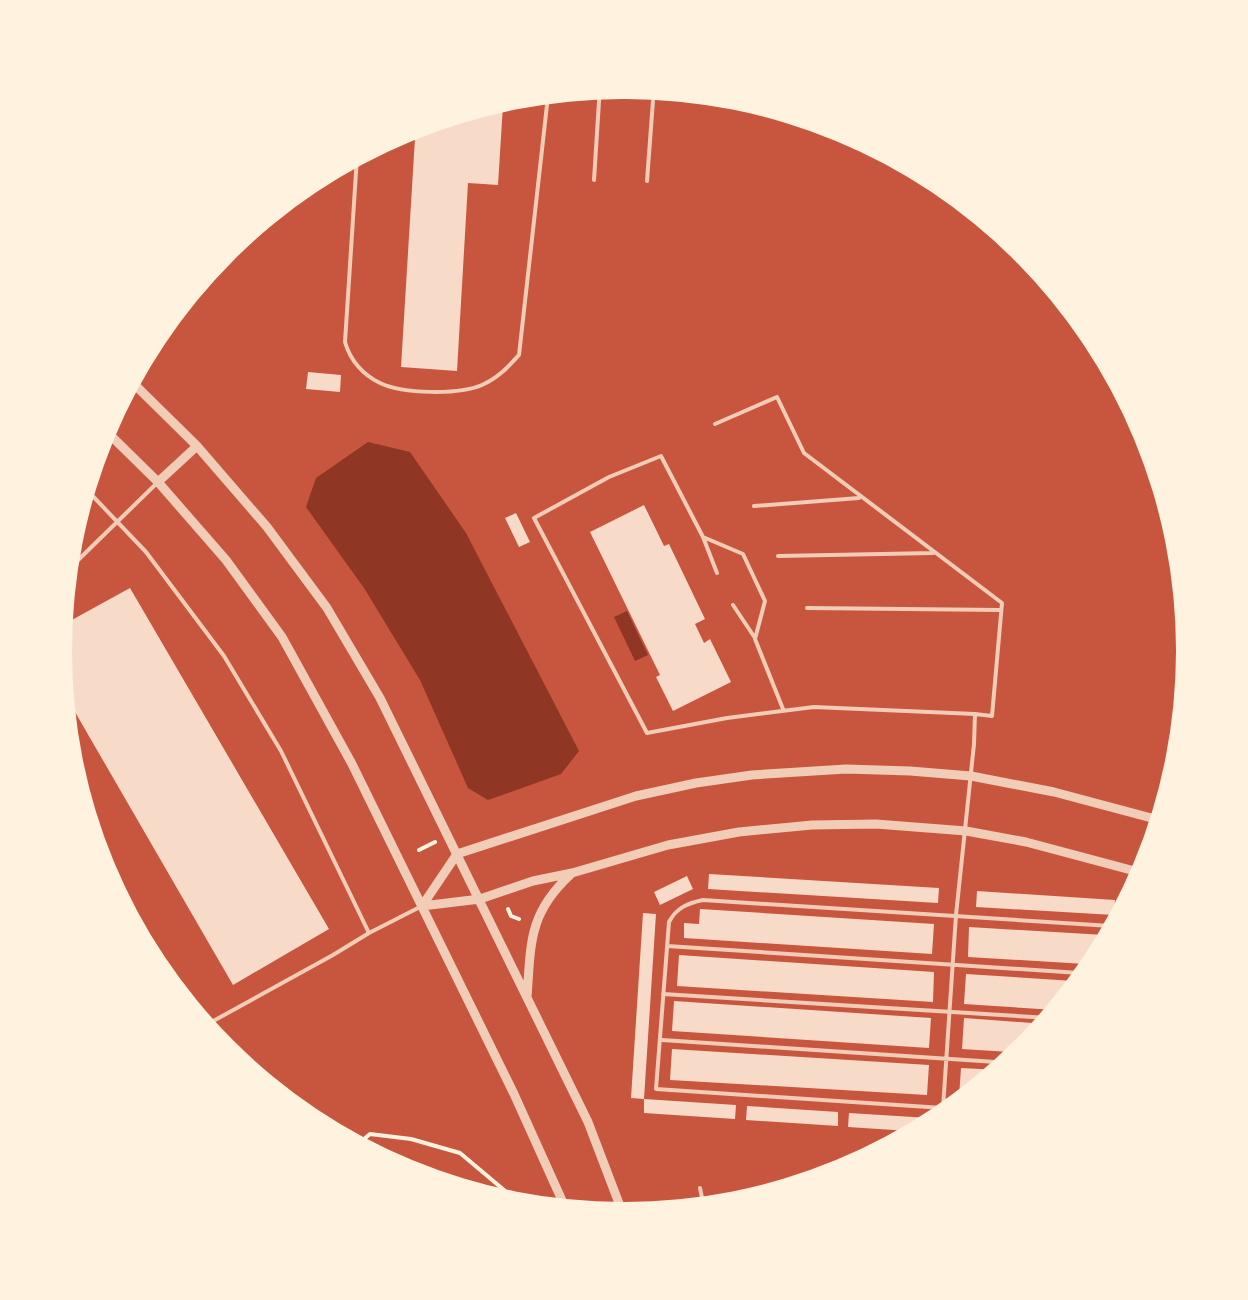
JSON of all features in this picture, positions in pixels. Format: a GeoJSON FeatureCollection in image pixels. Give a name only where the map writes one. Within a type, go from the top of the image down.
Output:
{"type":"FeatureCollection","features":[{"type":"Feature","properties":{"kind":"street"},"geometry":{"type":"LineString","coordinates":[[138,388],[197,446],[268,527],[327,608],[380,698],[480,899],[588,1122],[618,1202]]}},
{"type":"Feature","properties":{"kind":"street"},"geometry":{"type":"LineString","coordinates":[[114,439],[226,560],[282,637],[345,750],[561,1198]]}},
{"type":"Feature","properties":{"kind":"street"},"geometry":{"type":"LineString","coordinates":[[158,482],[197,446]]}},
{"type":"Feature","properties":{"kind":"street"},"geometry":{"type":"LineString","coordinates":[[422,906],[457,854],[623,800],[724,779],[782,772],[910,770],[1040,789],[1149,817]]}},
{"type":"Feature","properties":{"kind":"street"},"geometry":{"type":"LineString","coordinates":[[422,906],[480,899],[668,845],[778,828],[862,824],[966,831],[1130,870]]}},
{"type":"Feature","properties":{"kind":"street"},"geometry":{"type":"LineString","coordinates":[[528,998],[535,925],[546,901],[572,874]]}},
{"type":"Feature","properties":{"kind":"lane"},"geometry":{"type":"LineString","coordinates":[[594,180],[599,100]]}},
{"type":"Feature","properties":{"kind":"lane"},"geometry":{"type":"LineString","coordinates":[[647,182],[653,100]]}},
{"type":"Feature","properties":{"kind":"lane"},"geometry":{"type":"LineString","coordinates":[[356,168],[345,342],[351,358],[385,385],[428,391],[477,387],[500,376],[518,355],[547,104]]}},
{"type":"Feature","properties":{"kind":"lane"},"geometry":{"type":"LineString","coordinates":[[715,424],[777,397],[804,453],[1002,603],[992,716],[814,707],[647,732],[534,518],[610,477],[661,456],[717,572]]}},
{"type":"Feature","properties":{"kind":"lane"},"geometry":{"type":"LineString","coordinates":[[80,557],[158,482]]}},
{"type":"Feature","properties":{"kind":"lane"},"geometry":{"type":"LineString","coordinates":[[94,497],[146,552],[224,656],[281,751],[368,933]]}},
{"type":"Feature","properties":{"kind":"lane"},"geometry":{"type":"LineString","coordinates":[[754,506],[862,497]]}},
{"type":"Feature","properties":{"kind":"lane"},"geometry":{"type":"LineString","coordinates":[[703,537],[744,554],[765,601],[756,638]]}},
{"type":"Feature","properties":{"kind":"lane"},"geometry":{"type":"LineString","coordinates":[[778,556],[935,553]]}},
{"type":"Feature","properties":{"kind":"lane"},"geometry":{"type":"LineString","coordinates":[[733,605],[756,638],[782,709]]}},
{"type":"Feature","properties":{"kind":"lane"},"geometry":{"type":"LineString","coordinates":[[807,608],[1001,610]]}},
{"type":"Feature","properties":{"kind":"lane"},"geometry":{"type":"LineString","coordinates":[[944,1099],[974,714]]}},
{"type":"Feature","properties":{"kind":"lane"},"geometry":{"type":"LineString","coordinates":[[932,1107],[656,1089],[668,922],[673,914],[690,902],[703,900],[1102,925]]}},
{"type":"Feature","properties":{"kind":"lane"},"geometry":{"type":"LineString","coordinates":[[215,1020],[422,906]]}},
{"type":"Feature","properties":{"kind":"lane"},"geometry":{"type":"LineString","coordinates":[[667,946],[1072,972]]}},
{"type":"Feature","properties":{"kind":"lane"},"geometry":{"type":"LineString","coordinates":[[663,994],[1036,1017]]}},
{"type":"Feature","properties":{"kind":"lane"},"geometry":{"type":"LineString","coordinates":[[660,1040],[992,1061]]}},
{"type":"Feature","properties":{"kind":"lane"},"geometry":{"type":"LineString","coordinates":[[700,1188],[701,1196]]}},
{"type":"Feature","properties":{"kind":"path"},"geometry":{"type":"LineString","coordinates":[[419,850],[435,842]]}},
{"type":"Feature","properties":{"kind":"path"},"geometry":{"type":"LineString","coordinates":[[508,909],[511,916],[520,919]]}},
{"type":"Feature","properties":{"kind":"path"},"geometry":{"type":"LineString","coordinates":[[366,1137],[370,1134],[411,1139],[460,1153],[501,1188]]}},
{"type":"Feature","properties":{"kind":"shaded area"},"geometry":{"type":"Polygon","coordinates":[[[368,442],[410,452],[466,533],[579,751],[561,774],[488,800],[468,788],[420,680],[364,588],[306,507],[316,478],[368,442]]]}},
{"type":"Feature","properties":{"kind":"shaded area"},"geometry":{"type":"Polygon","coordinates":[[[627,611],[648,655],[635,661],[614,617],[627,611]]]}},
{"type":"Feature","properties":{"kind":"building"},"geometry":{"type":"Polygon","coordinates":[[[503,112],[498,185],[468,183],[457,371],[401,367],[415,139],[503,112]]]}},
{"type":"Feature","properties":{"kind":"building"},"geometry":{"type":"Polygon","coordinates":[[[308,372],[341,375],[340,392],[306,389],[308,372]]]}},
{"type":"Feature","properties":{"kind":"building"},"geometry":{"type":"Polygon","coordinates":[[[644,505],[664,546],[669,544],[705,619],[695,624],[704,643],[710,639],[731,682],[673,711],[656,677],[660,675],[590,532],[644,505]]]}},
{"type":"Feature","properties":{"kind":"building"},"geometry":{"type":"Polygon","coordinates":[[[516,513],[530,542],[519,547],[505,518],[516,513]]]}},
{"type":"Feature","properties":{"kind":"building"},"geometry":{"type":"Polygon","coordinates":[[[130,588],[329,929],[233,985],[76,714],[74,619],[130,588]]]}},
{"type":"Feature","properties":{"kind":"building"},"geometry":{"type":"Polygon","coordinates":[[[709,874],[939,888],[938,903],[708,889],[709,874]]]}},
{"type":"Feature","properties":{"kind":"building"},"geometry":{"type":"Polygon","coordinates":[[[687,876],[693,889],[660,905],[654,892],[687,876]]]}},
{"type":"Feature","properties":{"kind":"building"},"geometry":{"type":"Polygon","coordinates":[[[977,891],[1115,900],[1108,915],[976,907],[977,891]]]}},
{"type":"Feature","properties":{"kind":"building"},"geometry":{"type":"Polygon","coordinates":[[[700,909],[934,924],[932,954],[684,938],[684,923],[699,924],[700,909]]]}},
{"type":"Feature","properties":{"kind":"building"},"geometry":{"type":"Polygon","coordinates":[[[643,913],[656,914],[644,1099],[631,1098],[643,913]]]}},
{"type":"Feature","properties":{"kind":"building"},"geometry":{"type":"Polygon","coordinates":[[[969,927],[1097,935],[1078,964],[968,957],[969,927]]]}},
{"type":"Feature","properties":{"kind":"building"},"geometry":{"type":"Polygon","coordinates":[[[679,955],[934,972],[933,1002],[677,986],[679,955]]]}},
{"type":"Feature","properties":{"kind":"building"},"geometry":{"type":"Polygon","coordinates":[[[966,974],[1066,980],[1043,1009],[964,1004],[966,974]]]}},
{"type":"Feature","properties":{"kind":"building"},"geometry":{"type":"Polygon","coordinates":[[[674,1001],[931,1018],[929,1048],[672,1031],[674,1001]]]}},
{"type":"Feature","properties":{"kind":"building"},"geometry":{"type":"Polygon","coordinates":[[[964,1018],[1030,1023],[1002,1052],[962,1049],[964,1018]]]}},
{"type":"Feature","properties":{"kind":"building"},"geometry":{"type":"Polygon","coordinates":[[[672,1049],[929,1065],[927,1095],[670,1080],[672,1049]]]}},
{"type":"Feature","properties":{"kind":"building"},"geometry":{"type":"Polygon","coordinates":[[[961,1068],[983,1069],[960,1088],[961,1068]]]}},
{"type":"Feature","properties":{"kind":"building"},"geometry":{"type":"Polygon","coordinates":[[[644,1099],[736,1105],[735,1119],[644,1113],[644,1099]]]}},
{"type":"Feature","properties":{"kind":"building"},"geometry":{"type":"Polygon","coordinates":[[[747,1106],[838,1112],[838,1126],[746,1120],[747,1106]]]}},
{"type":"Feature","properties":{"kind":"building"},"geometry":{"type":"Polygon","coordinates":[[[849,1113],[917,1117],[896,1130],[848,1127],[849,1113]]]}}]}
